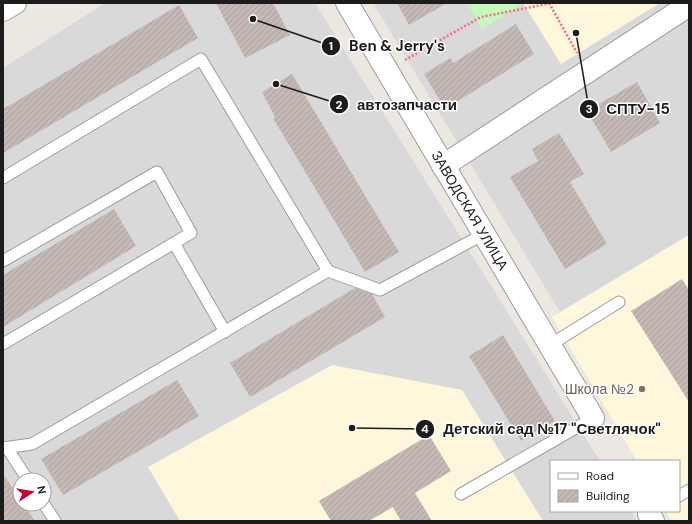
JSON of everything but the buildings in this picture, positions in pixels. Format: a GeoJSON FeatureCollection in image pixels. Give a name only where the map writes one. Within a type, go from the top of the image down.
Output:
{"type":"FeatureCollection","features":[{"type":"Feature","properties":{"kind":"street"},"geometry":{"type":"LineString","coordinates":[[3,10],[15,3]]}},
{"type":"Feature","properties":{"kind":"street","name":"ЗАВОДСКАЯ УЛИЦА"},"geometry":{"type":"LineString","coordinates":[[348,3],[593,418]]}},
{"type":"Feature","properties":{"kind":"street"},"geometry":{"type":"LineString","coordinates":[[443,166],[689,5]]}},
{"type":"Feature","properties":{"kind":"lane"},"geometry":{"type":"LineString","coordinates":[[3,178],[201,59],[328,271],[380,290],[484,234]]}},
{"type":"Feature","properties":{"kind":"lane"},"geometry":{"type":"LineString","coordinates":[[3,261],[157,172],[192,233],[3,344]]}},
{"type":"Feature","properties":{"kind":"lane"},"geometry":{"type":"LineString","coordinates":[[174,243],[225,332]]}},
{"type":"Feature","properties":{"kind":"lane"},"geometry":{"type":"LineString","coordinates":[[22,472],[5,448],[32,444],[328,271]]}},
{"type":"Feature","properties":{"kind":"lane"},"geometry":{"type":"LineString","coordinates":[[550,345],[619,302]]}},
{"type":"Feature","properties":{"kind":"lane"},"geometry":{"type":"LineString","coordinates":[[461,494],[593,418]]}},
{"type":"Feature","properties":{"kind":"lane"},"geometry":{"type":"LineString","coordinates":[[680,495],[689,490]]}},
{"type":"Feature","properties":{"kind":"lane"},"geometry":{"type":"LineString","coordinates":[[50,512],[56,521]]}},
{"type":"Feature","properties":{"kind":"path"},"geometry":{"type":"LineString","coordinates":[[387,70],[481,17],[550,3],[587,72]]}},
{"type":"Feature","properties":{"kind":"shaded area"},"geometry":{"type":"Polygon","coordinates":[[[105,3],[315,3],[599,460],[550,460],[550,512],[632,512],[637,521],[3,521],[3,68],[105,3]]]}},
{"type":"Feature","properties":{"kind":"shaded area"},"geometry":{"type":"Polygon","coordinates":[[[373,3],[689,3],[689,235],[560,312],[373,3]]]}},
{"type":"Feature","properties":{"kind":"shaded area"},"geometry":{"type":"Polygon","coordinates":[[[523,3],[660,3],[561,64],[523,3]]]}},
{"type":"Feature","properties":{"kind":"shaded area","name":"Школа №2"},"geometry":{"type":"Polygon","coordinates":[[[689,235],[689,521],[672,521],[667,512],[680,512],[680,460],[636,460],[552,317],[689,235]]]}},
{"type":"Feature","properties":{"kind":"shaded area"},"geometry":{"type":"Polygon","coordinates":[[[332,365],[462,390],[543,521],[180,521],[148,467],[332,365]]]}},
{"type":"Feature","properties":{"kind":"green space"},"geometry":{"type":"Polygon","coordinates":[[[467,3],[524,3],[482,29],[467,3]]]}},
{"type":"Feature","properties":{"kind":"place","name":"Ben & Jerry's"},"geometry":{"type":"Point","coordinates":[253,19]}},
{"type":"Feature","properties":{"kind":"place","name":"СПТУ-15"},"geometry":{"type":"Point","coordinates":[576,33]}},
{"type":"Feature","properties":{"kind":"place","name":"автозапчасти"},"geometry":{"type":"Point","coordinates":[276,84]}},
{"type":"Feature","properties":{"kind":"place","name":"Школа №2"},"geometry":{"type":"Point","coordinates":[642,389]}},
{"type":"Feature","properties":{"kind":"place","name":"Детский сад №17 \"Светлячок\""},"geometry":{"type":"Point","coordinates":[352,428]}}]}
